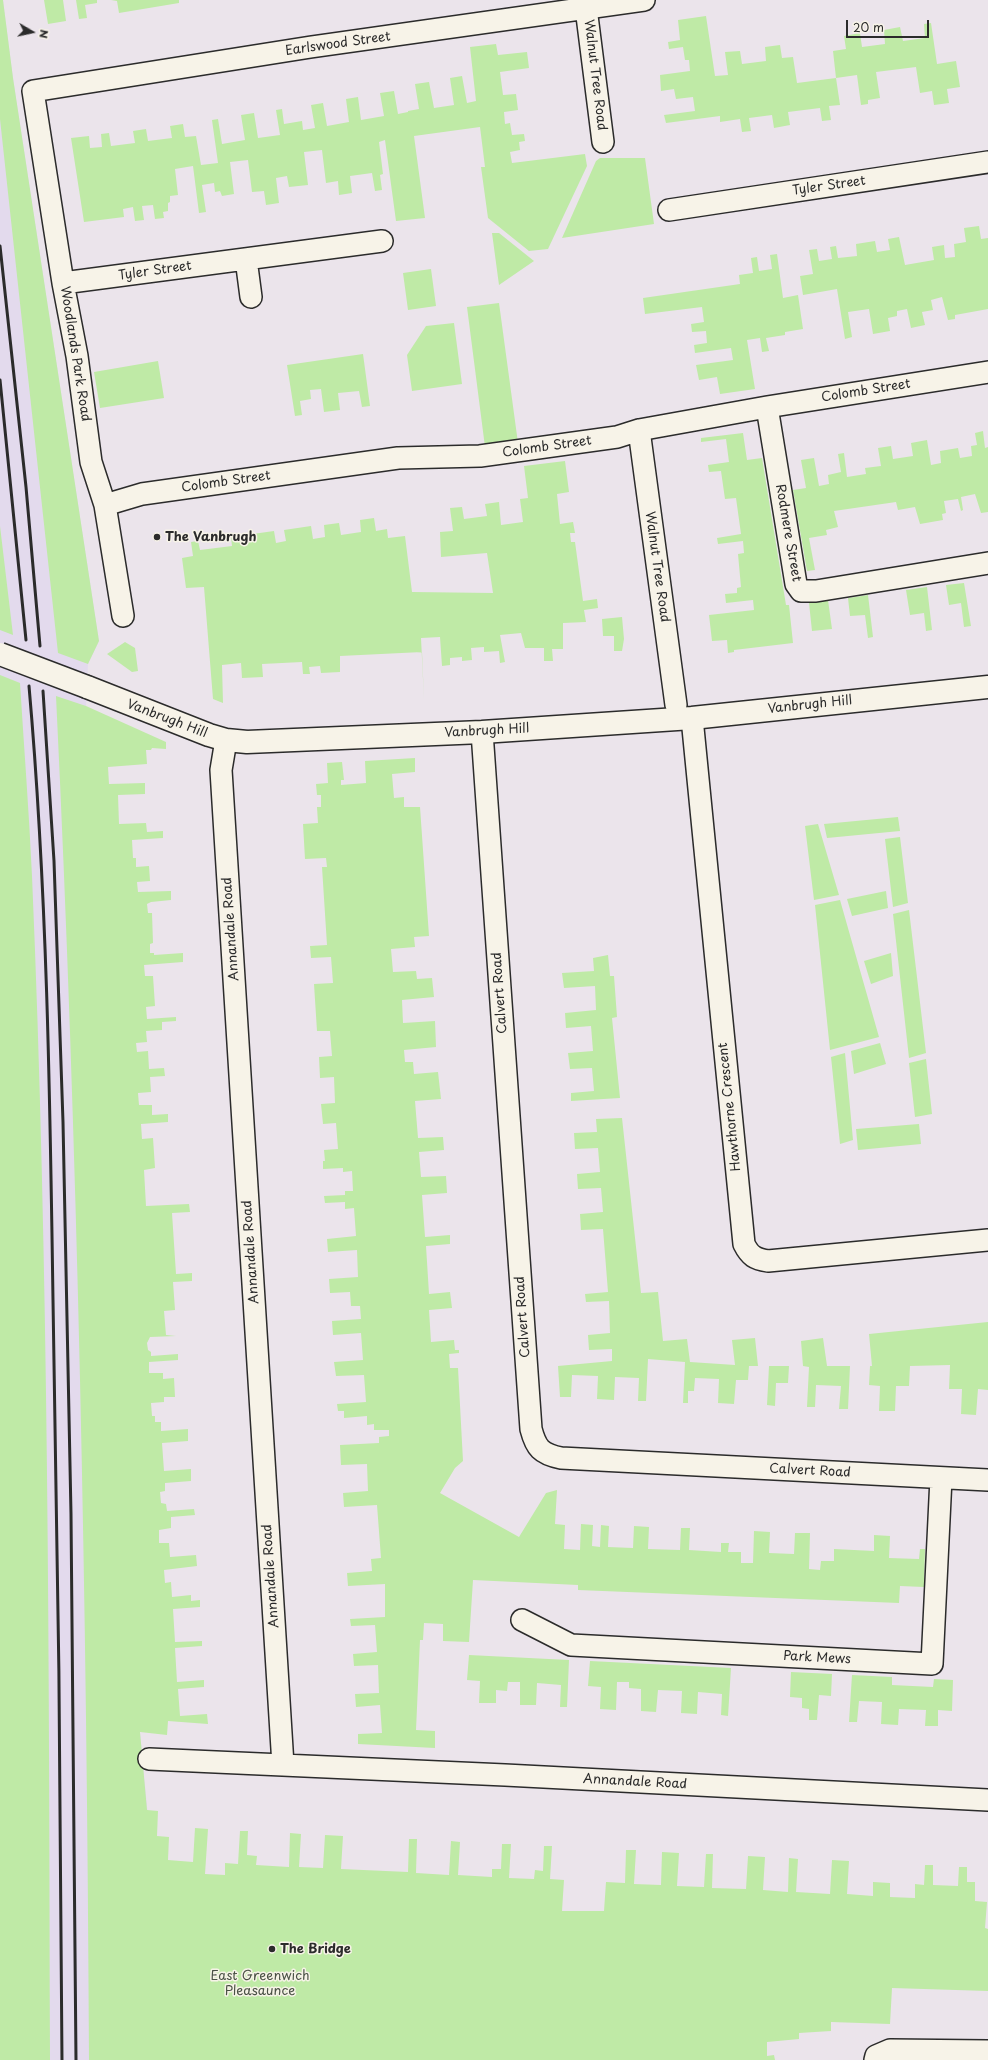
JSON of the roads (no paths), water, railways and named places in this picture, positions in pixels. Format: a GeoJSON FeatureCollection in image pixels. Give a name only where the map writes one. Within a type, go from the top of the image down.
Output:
{"type":"FeatureCollection","features":[{"type":"Feature","properties":{"kind":"street","name":"Earlswood Street"},"geometry":{"type":"LineString","coordinates":[[33,91],[311,47],[644,0]]}},
{"type":"Feature","properties":{"kind":"street","name":"Walnut Tree Road"},"geometry":{"type":"LineString","coordinates":[[586,8],[603,142]]}},
{"type":"Feature","properties":{"kind":"street","name":"Woodlands Park Road"},"geometry":{"type":"LineString","coordinates":[[33,91],[63,283],[77,356],[91,462],[105,505],[123,616]]}},
{"type":"Feature","properties":{"kind":"street","name":"Tyler Street"},"geometry":{"type":"LineString","coordinates":[[669,210],[988,162]]}},
{"type":"Feature","properties":{"kind":"street","name":"Tyler Street"},"geometry":{"type":"LineString","coordinates":[[63,283],[382,241]]}},
{"type":"Feature","properties":{"kind":"street"},"geometry":{"type":"LineString","coordinates":[[246,259],[251,297]]}},
{"type":"Feature","properties":{"kind":"street","name":"Colomb Street"},"geometry":{"type":"LineString","coordinates":[[105,505],[150,492],[398,458],[480,456],[617,437],[639,430],[767,407],[988,372]]}},
{"type":"Feature","properties":{"kind":"street","name":"Rodmere Street"},"geometry":{"type":"LineString","coordinates":[[767,407],[796,584],[800,591],[816,591],[987,568]]}},
{"type":"Feature","properties":{"kind":"street","name":"Walnut Tree Road"},"geometry":{"type":"LineString","coordinates":[[639,430],[684,711]]}},
{"type":"Feature","properties":{"kind":"street","name":"Vanbrugh Hill"},"geometry":{"type":"LineString","coordinates":[[0,654],[209,735],[226,740],[268,742],[482,732],[684,711],[988,687]]}},
{"type":"Feature","properties":{"kind":"street","name":"Hawthorne Crescent"},"geometry":{"type":"LineString","coordinates":[[684,711],[744,1244],[749,1254],[756,1259],[768,1261],[988,1240]]}},
{"type":"Feature","properties":{"kind":"street","name":"Calvert Road"},"geometry":{"type":"LineString","coordinates":[[482,732],[531,1429],[535,1442],[548,1455],[561,1458],[988,1480]]}},
{"type":"Feature","properties":{"kind":"street","name":"Annandale Road"},"geometry":{"type":"LineString","coordinates":[[226,740],[221,770],[283,1765]]}},
{"type":"Feature","properties":{"kind":"street","name":"Park Mews"},"geometry":{"type":"LineString","coordinates":[[522,1620],[571,1645],[932,1664],[941,1478]]}},
{"type":"Feature","properties":{"kind":"street","name":"Annandale Road"},"geometry":{"type":"LineString","coordinates":[[149,1760],[283,1765],[988,1800]]}},
{"type":"Feature","properties":{"kind":"street"},"geometry":{"type":"LineString","coordinates":[[875,2060],[876,2056],[890,2050],[988,2051]]}},
{"type":"Feature","properties":{"kind":"railway"},"geometry":{"type":"LineString","coordinates":[[0,246],[26,487],[40,646]]}},
{"type":"Feature","properties":{"kind":"railway"},"geometry":{"type":"LineString","coordinates":[[0,380],[26,640]]}},
{"type":"Feature","properties":{"kind":"railway"},"geometry":{"type":"LineString","coordinates":[[29,686],[44,916],[51,1146],[58,1585],[62,2060]]}},
{"type":"Feature","properties":{"kind":"railway"},"geometry":{"type":"LineString","coordinates":[[43,691],[54,861],[63,1122],[71,1514],[76,2060]]}},
{"type":"Feature","properties":{"kind":"place","name":"The Vanbrugh"},"geometry":{"type":"Point","coordinates":[157,537]}},
{"type":"Feature","properties":{"kind":"place","name":"The Bridge"},"geometry":{"type":"Point","coordinates":[272,1949]}},
{"type":"Feature","properties":{"kind":"park label","name":"East Greenwich Pleasaunce"},"geometry":{"type":"Point","coordinates":[260,1984]}}]}
